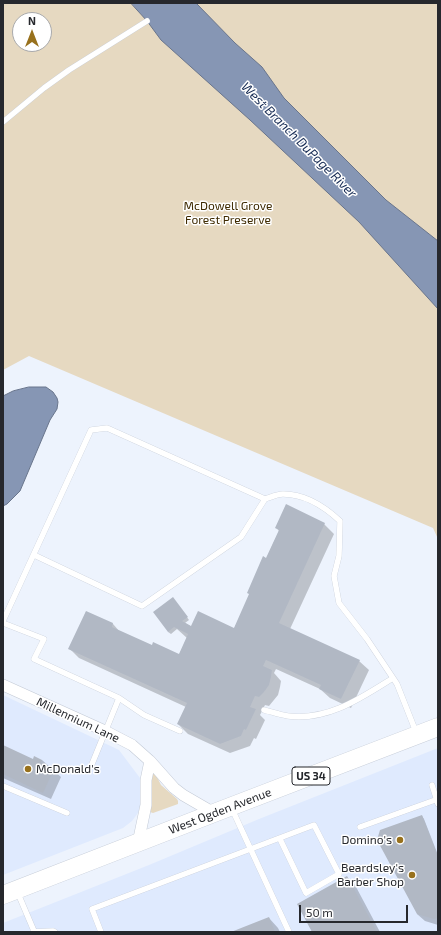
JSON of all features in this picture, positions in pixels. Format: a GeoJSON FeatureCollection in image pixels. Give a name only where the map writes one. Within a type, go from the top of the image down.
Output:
{"type":"FeatureCollection","features":[{"type":"Feature","properties":{"kind":"main road","name":"West Ogden Avenue"},"geometry":{"type":"LineString","coordinates":[[10,893],[230,806],[438,728]]}},
{"type":"Feature","properties":{"kind":"street","name":"Millennium Lane"},"geometry":{"type":"LineString","coordinates":[[3,685],[105,731],[132,745],[150,761],[174,788],[214,813]]}},
{"type":"Feature","properties":{"kind":"street"},"geometry":{"type":"LineString","coordinates":[[138,843],[146,805],[146,780],[150,761]]}},
{"type":"Feature","properties":{"kind":"lane"},"geometry":{"type":"LineString","coordinates":[[3,122],[44,88],[69,70],[147,21]]}},
{"type":"Feature","properties":{"kind":"lane"},"geometry":{"type":"LineString","coordinates":[[180,731],[144,715],[119,698],[34,659],[44,639],[3,622],[91,430],[108,428],[265,499],[283,494],[301,496],[327,510],[340,521],[339,556],[334,576],[339,603],[368,639],[393,678],[400,691],[417,736]]}},
{"type":"Feature","properties":{"kind":"lane"},"geometry":{"type":"LineString","coordinates":[[34,555],[142,606],[241,537],[265,499]]}},
{"type":"Feature","properties":{"kind":"lane"},"geometry":{"type":"LineString","coordinates":[[264,710],[288,716],[323,714],[338,709],[368,694],[393,678]]}},
{"type":"Feature","properties":{"kind":"lane"},"geometry":{"type":"LineString","coordinates":[[92,764],[119,698]]}},
{"type":"Feature","properties":{"kind":"lane"},"geometry":{"type":"LineString","coordinates":[[360,828],[437,801],[432,785]]}},
{"type":"Feature","properties":{"kind":"lane"},"geometry":{"type":"LineString","coordinates":[[3,786],[67,813]]}},
{"type":"Feature","properties":{"kind":"lane"},"geometry":{"type":"LineString","coordinates":[[230,806],[289,932]]}},
{"type":"Feature","properties":{"kind":"lane"},"geometry":{"type":"LineString","coordinates":[[101,932],[92,909],[314,825],[339,874],[306,893],[280,839]]}},
{"type":"Feature","properties":{"kind":"lane"},"geometry":{"type":"LineString","coordinates":[[10,893],[34,932],[55,932]]}},
{"type":"Feature","properties":{"kind":"shaded area"},"geometry":{"type":"Polygon","coordinates":[[[3,695],[119,750],[140,778],[143,790],[143,799],[138,813],[132,821],[123,828],[3,875],[3,695]]]}},
{"type":"Feature","properties":{"kind":"shaded area"},"geometry":{"type":"Polygon","coordinates":[[[438,748],[438,932],[3,932],[3,923],[438,748]]]}},
{"type":"Feature","properties":{"kind":"green space","name":"McDowell Grove Forest Preserve"},"geometry":{"type":"Polygon","coordinates":[[[3,3],[438,3],[438,539],[433,528],[29,356],[3,370],[3,3]]]}},
{"type":"Feature","properties":{"kind":"green space"},"geometry":{"type":"Polygon","coordinates":[[[149,772],[155,773],[161,785],[177,799],[178,804],[153,813],[150,812],[152,790],[149,772]]]}},
{"type":"Feature","properties":{"kind":"water","name":"West Branch DuPage River"},"geometry":{"type":"Polygon","coordinates":[[[131,3],[196,3],[235,43],[262,67],[284,98],[386,200],[438,241],[438,309],[359,222],[250,120],[161,40],[131,3]]]}},
{"type":"Feature","properties":{"kind":"water"},"geometry":{"type":"Polygon","coordinates":[[[29,387],[46,387],[53,392],[58,402],[57,409],[50,420],[20,491],[3,506],[3,396],[13,391],[29,387]]]}},
{"type":"Feature","properties":{"kind":"building"},"geometry":{"type":"Polygon","coordinates":[[[286,504],[325,523],[279,623],[360,660],[341,699],[319,689],[321,685],[266,660],[263,666],[272,670],[269,685],[259,697],[255,696],[250,707],[256,709],[246,730],[244,729],[241,736],[220,744],[177,724],[187,703],[68,649],[86,611],[113,623],[112,627],[152,645],[153,642],[179,654],[188,634],[174,627],[168,632],[153,612],[173,597],[188,617],[182,621],[191,626],[198,611],[234,628],[249,594],[247,593],[263,556],[266,558],[279,530],[275,528],[286,504]]]}},
{"type":"Feature","properties":{"kind":"building","name":"McDonald's"},"geometry":{"type":"Polygon","coordinates":[[[3,745],[33,759],[34,756],[42,760],[41,763],[54,769],[43,793],[3,774],[3,745]]]}},
{"type":"Feature","properties":{"kind":"building"},"geometry":{"type":"Polygon","coordinates":[[[422,815],[438,854],[438,918],[434,919],[417,914],[377,840],[380,830],[422,815]]]}},
{"type":"Feature","properties":{"kind":"building"},"geometry":{"type":"Polygon","coordinates":[[[347,876],[377,932],[312,932],[297,904],[347,876]]]}},
{"type":"Feature","properties":{"kind":"building"},"geometry":{"type":"Polygon","coordinates":[[[269,917],[275,932],[231,932],[269,917]]]}},
{"type":"Feature","properties":{"kind":"place","name":"McDonald's"},"geometry":{"type":"Point","coordinates":[28,769]}},
{"type":"Feature","properties":{"kind":"place","name":"Domino's"},"geometry":{"type":"Point","coordinates":[400,840]}},
{"type":"Feature","properties":{"kind":"place","name":"Beardsley's Barber Shop"},"geometry":{"type":"Point","coordinates":[412,875]}}]}
